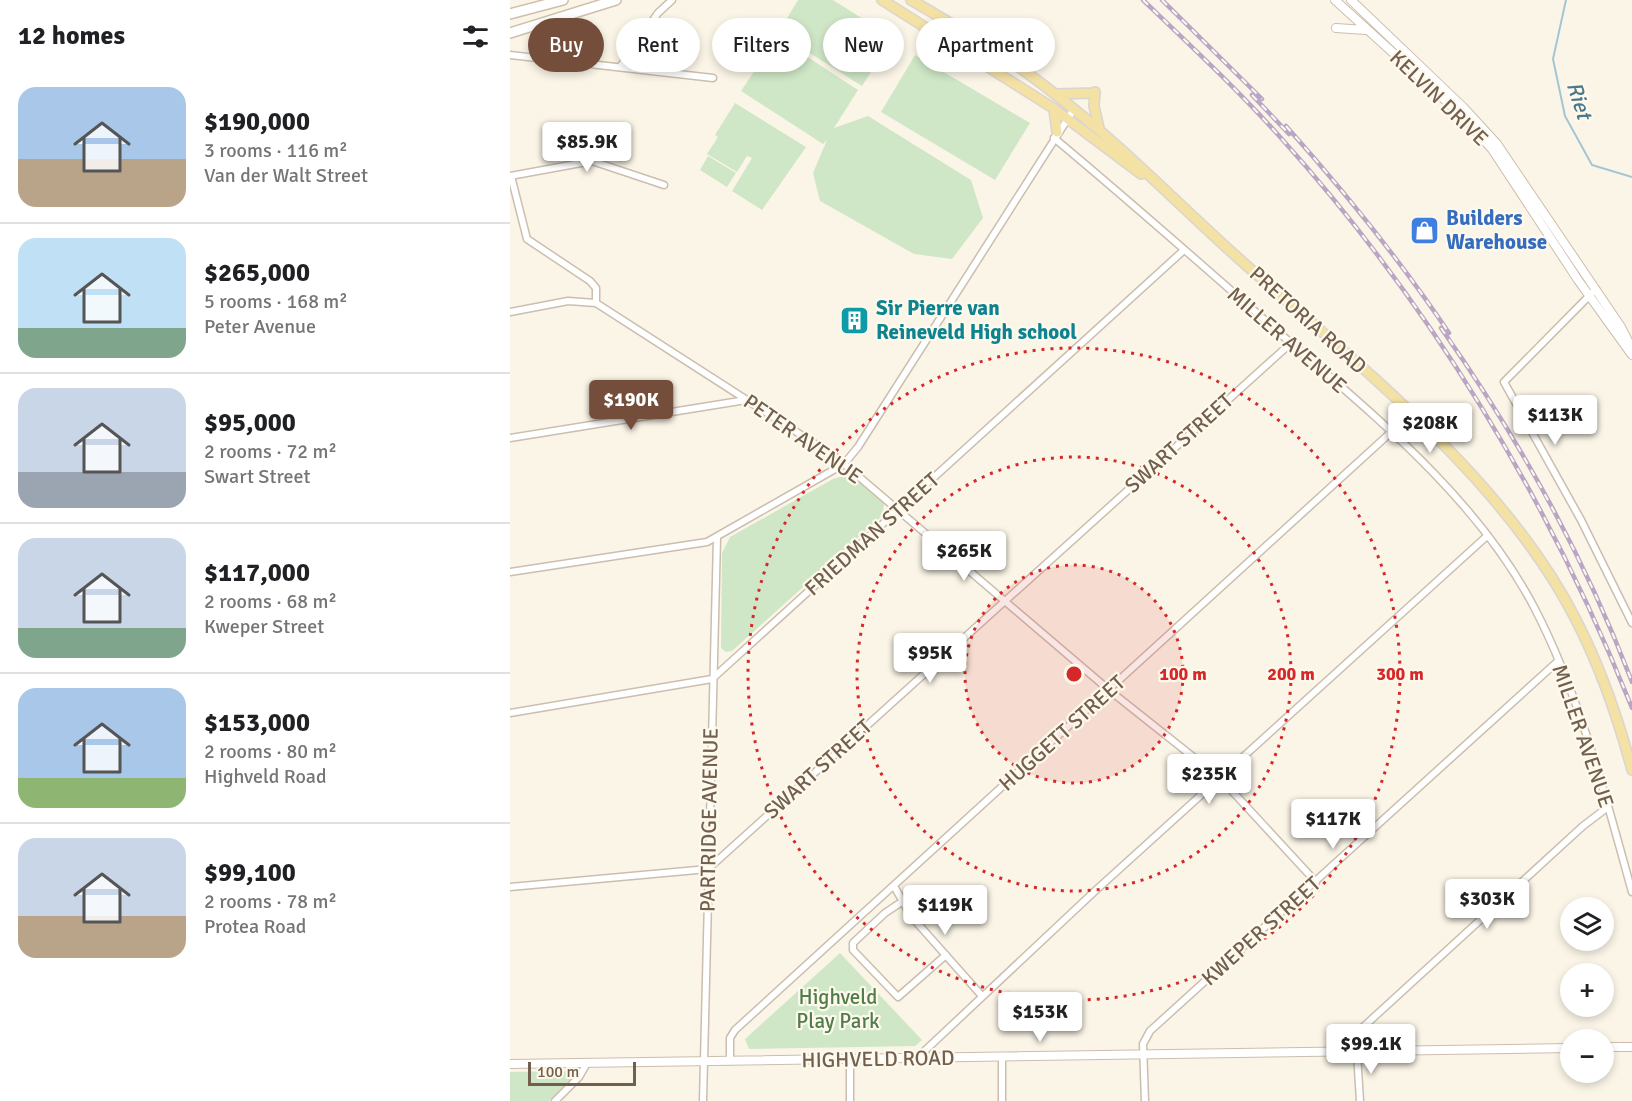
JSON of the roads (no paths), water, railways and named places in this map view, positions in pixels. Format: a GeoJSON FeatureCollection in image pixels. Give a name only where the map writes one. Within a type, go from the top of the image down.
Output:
{"type":"FeatureCollection","features":[{"type":"Feature","properties":{"kind":"main road"},"geometry":{"type":"LineString","coordinates":[[510,14],[563,0]]}},
{"type":"Feature","properties":{"kind":"main road"},"geometry":{"type":"LineString","coordinates":[[510,33],[616,0]]}},
{"type":"Feature","properties":{"kind":"main road","name":"PRETORIA ROAD"},"geometry":{"type":"LineString","coordinates":[[882,0],[1066,118],[1155,183]]}},
{"type":"Feature","properties":{"kind":"main road","name":"PRETORIA ROAD"},"geometry":{"type":"LineString","coordinates":[[911,0],[989,45],[1100,130],[1155,183],[1411,414],[1492,497],[1550,574],[1575,617],[1595,662],[1632,770]]}},
{"type":"Feature","properties":{"kind":"main road"},"geometry":{"type":"LineString","coordinates":[[1055,94],[1095,92],[1094,106],[1100,130]]}},
{"type":"Feature","properties":{"kind":"main road"},"geometry":{"type":"LineString","coordinates":[[1054,110],[1056,135]]}},
{"type":"Feature","properties":{"kind":"street"},"geometry":{"type":"LineString","coordinates":[[655,18],[672,0]]}},
{"type":"Feature","properties":{"kind":"street","name":"KELVIN DRIVE"},"geometry":{"type":"LineString","coordinates":[[1335,0],[1457,111],[1492,149],[1589,296],[1632,355]]}},
{"type":"Feature","properties":{"kind":"street","name":"KELVIN DRIVE"},"geometry":{"type":"LineString","coordinates":[[1351,0],[1463,107],[1497,144],[1621,327],[1632,349]]}},
{"type":"Feature","properties":{"kind":"street"},"geometry":{"type":"LineString","coordinates":[[1336,28],[1353,27],[1367,31]]}},
{"type":"Feature","properties":{"kind":"street"},"geometry":{"type":"LineString","coordinates":[[510,55],[616,67]]}},
{"type":"Feature","properties":{"kind":"street"},"geometry":{"type":"LineString","coordinates":[[662,72],[713,78]]}},
{"type":"Feature","properties":{"kind":"street"},"geometry":{"type":"LineString","coordinates":[[510,572],[717,538],[844,464],[858,447],[1066,118],[1074,109]]}},
{"type":"Feature","properties":{"kind":"street","name":"MILLER AVENUE"},"geometry":{"type":"LineString","coordinates":[[1056,135],[1392,434],[1461,501],[1536,611],[1587,736],[1632,892]]}},
{"type":"Feature","properties":{"kind":"street"},"geometry":{"type":"LineString","coordinates":[[510,312],[568,301],[596,303],[596,288],[590,281],[527,239],[511,176],[592,161],[664,185]]}},
{"type":"Feature","properties":{"kind":"street","name":"FRIEDMAN STREET"},"geometry":{"type":"LineString","coordinates":[[712,680],[1184,250]]}},
{"type":"Feature","properties":{"kind":"street"},"geometry":{"type":"LineString","coordinates":[[1596,290],[1504,382],[1548,457],[1631,618]]}},
{"type":"Feature","properties":{"kind":"street","name":"PETER AVENUE"},"geometry":{"type":"LineString","coordinates":[[596,303],[844,464],[1109,690],[1221,779],[1316,882]]}},
{"type":"Feature","properties":{"kind":"street","name":"SWART STREET"},"geometry":{"type":"LineString","coordinates":[[708,869],[1291,343]]}},
{"type":"Feature","properties":{"kind":"street"},"geometry":{"type":"LineString","coordinates":[[510,438],[747,400]]}},
{"type":"Feature","properties":{"kind":"street","name":"HUGGETT STREET"},"geometry":{"type":"LineString","coordinates":[[730,1061],[730,1038],[735,1030],[1392,434],[1411,414]]}},
{"type":"Feature","properties":{"kind":"street"},"geometry":{"type":"LineString","coordinates":[[916,1058],[1487,536]]}},
{"type":"Feature","properties":{"kind":"street","name":"PARTRIDGE AVENUE"},"geometry":{"type":"LineString","coordinates":[[703,1101],[717,538]]}},
{"type":"Feature","properties":{"kind":"street","name":"KWEPER STREET"},"geometry":{"type":"LineString","coordinates":[[1145,1101],[1144,1040],[1150,1031],[1557,662]]}},
{"type":"Feature","properties":{"kind":"street"},"geometry":{"type":"LineString","coordinates":[[510,713],[712,680]]}},
{"type":"Feature","properties":{"kind":"street"},"geometry":{"type":"LineString","coordinates":[[1360,1101],[1356,1037],[1361,1029],[1583,826],[1608,807]]}},
{"type":"Feature","properties":{"kind":"street"},"geometry":{"type":"LineString","coordinates":[[510,887],[708,869]]}},
{"type":"Feature","properties":{"kind":"street"},"geometry":{"type":"LineString","coordinates":[[894,886],[911,916],[982,996]]}},
{"type":"Feature","properties":{"kind":"street"},"geometry":{"type":"LineString","coordinates":[[903,901],[883,915],[853,943],[852,948],[898,997],[946,955]]}},
{"type":"Feature","properties":{"kind":"street"},"geometry":{"type":"LineString","coordinates":[[1614,1047],[1632,1047]]}},
{"type":"Feature","properties":{"kind":"street","name":"HIGHVELD ROAD"},"geometry":{"type":"LineString","coordinates":[[510,1064],[1560,1048]]}},
{"type":"Feature","properties":{"kind":"street"},"geometry":{"type":"LineString","coordinates":[[1002,1057],[1002,1101]]}},
{"type":"Feature","properties":{"kind":"street"},"geometry":{"type":"LineString","coordinates":[[850,1059],[850,1101]]}},
{"type":"Feature","properties":{"kind":"street"},"geometry":{"type":"LineString","coordinates":[[555,1101],[579,1077],[587,1063]]}},
{"type":"Feature","properties":{"kind":"waterway","name":"Riet"},"geometry":{"type":"LineString","coordinates":[[1566,0],[1553,59],[1565,116],[1592,165],[1632,177]]}},
{"type":"Feature","properties":{"kind":"railway"},"geometry":{"type":"LineString","coordinates":[[1143,0],[1231,85],[1281,138],[1336,202],[1436,337],[1482,408],[1524,480],[1563,555],[1632,708]]}},
{"type":"Feature","properties":{"kind":"railway"},"geometry":{"type":"LineString","coordinates":[[1162,0],[1262,99]]}},
{"type":"Feature","properties":{"kind":"railway"},"geometry":{"type":"LineString","coordinates":[[1252,95],[1289,134]]}},
{"type":"Feature","properties":{"kind":"railway"},"geometry":{"type":"LineString","coordinates":[[1286,126],[1371,226],[1449,333]]}},
{"type":"Feature","properties":{"kind":"railway"},"geometry":{"type":"LineString","coordinates":[[1441,328],[1496,411],[1547,499],[1593,590],[1632,682]]}},
{"type":"Feature","properties":{"kind":"place","name":"Builders Warehouse"},"geometry":{"type":"Point","coordinates":[1425,230]}},
{"type":"Feature","properties":{"kind":"place","name":"Sir Pierre van Reineveld High school"},"geometry":{"type":"Point","coordinates":[855,320]}},
{"type":"Feature","properties":{"kind":"park label","name":"Highveld Play Park"},"geometry":{"type":"Point","coordinates":[838,1009]}}]}
